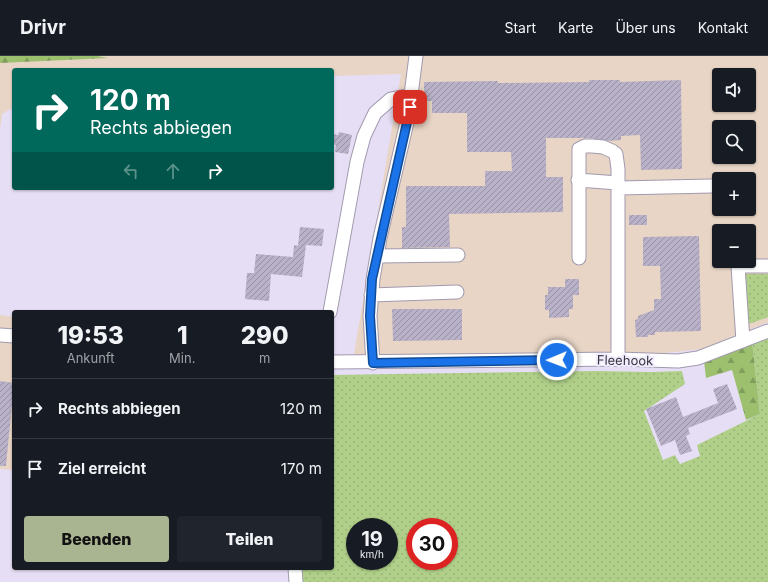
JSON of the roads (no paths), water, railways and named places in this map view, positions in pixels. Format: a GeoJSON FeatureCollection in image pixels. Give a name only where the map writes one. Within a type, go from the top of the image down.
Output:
{"type":"FeatureCollection","features":[{"type":"Feature","properties":{"kind":"street"},"geometry":{"type":"LineString","coordinates":[[373,363],[370,316],[372,279],[408,118],[416,56]]}},
{"type":"Feature","properties":{"kind":"street"},"geometry":{"type":"LineString","coordinates":[[330,310],[357,162],[364,136],[375,113],[391,99],[411,95]]}},
{"type":"Feature","properties":{"kind":"street"},"geometry":{"type":"LineString","coordinates":[[579,258],[579,149],[585,146],[603,147],[616,154],[618,169],[618,359]]}},
{"type":"Feature","properties":{"kind":"street"},"geometry":{"type":"LineString","coordinates":[[578,180],[618,185],[712,186]]}},
{"type":"Feature","properties":{"kind":"street"},"geometry":{"type":"LineString","coordinates":[[377,256],[458,255]]}},
{"type":"Feature","properties":{"kind":"street"},"geometry":{"type":"LineString","coordinates":[[743,342],[738,266],[768,266]]}},
{"type":"Feature","properties":{"kind":"street"},"geometry":{"type":"LineString","coordinates":[[371,295],[457,292]]}},
{"type":"Feature","properties":{"kind":"street","name":"Fleehook"},"geometry":{"type":"LineString","coordinates":[[334,362],[373,363],[618,359],[678,361],[698,358],[743,342],[768,331]]}},
{"type":"Feature","properties":{"kind":"street"},"geometry":{"type":"LineString","coordinates":[[0,335],[12,336]]}},
{"type":"Feature","properties":{"kind":"street"},"geometry":{"type":"LineString","coordinates":[[295,570],[296,582]]}}]}
